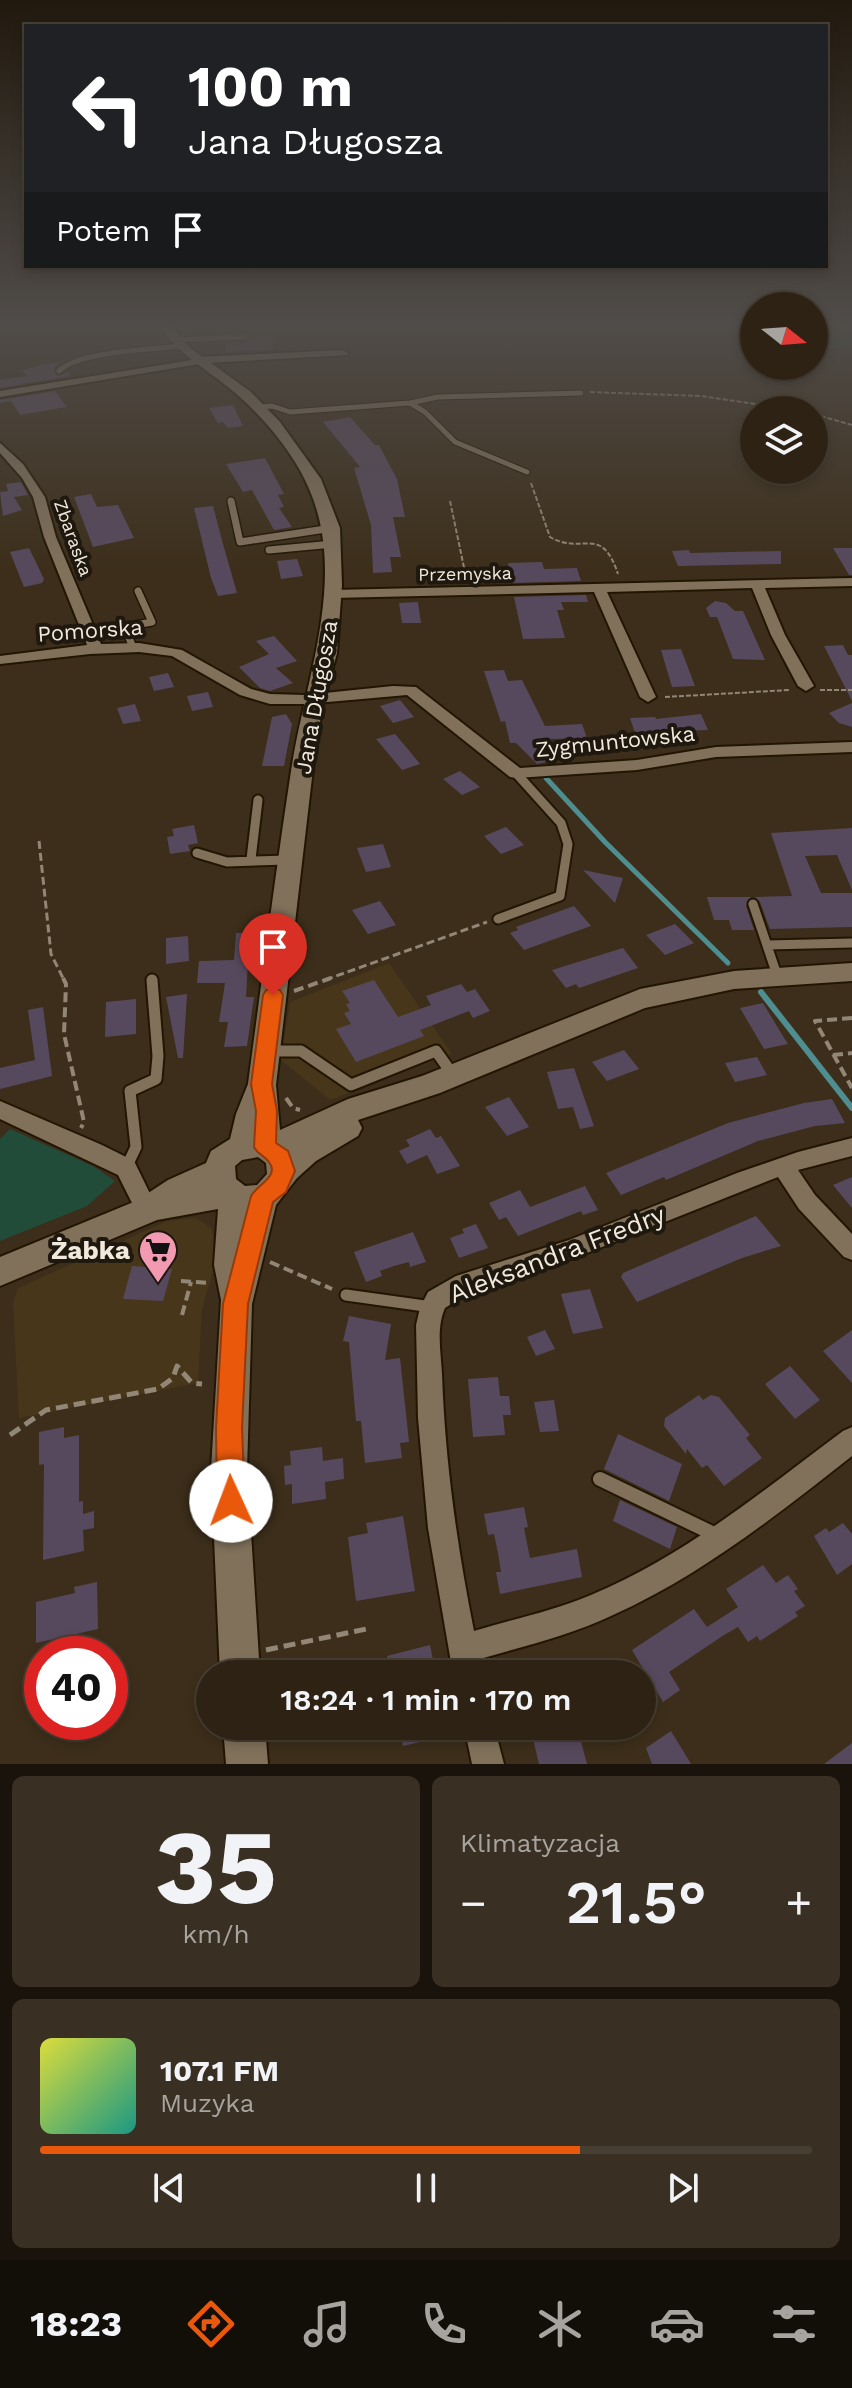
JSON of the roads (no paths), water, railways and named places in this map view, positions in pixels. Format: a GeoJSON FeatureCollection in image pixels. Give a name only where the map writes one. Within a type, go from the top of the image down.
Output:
{"type":"FeatureCollection","features":[{"type":"Feature","properties":{"kind":"street","name":"Jana Długosza"},"geometry":{"type":"LineString","coordinates":[[255,405],[265,413],[307,468],[327,510],[332,536],[332,594],[327,653],[308,729],[262,1084],[266,1111],[265,1153]]}},
{"type":"Feature","properties":{"kind":"street","name":"Zbaraska"},"geometry":{"type":"LineString","coordinates":[[0,446],[31,478],[48,520],[50,537],[97,651]]}},
{"type":"Feature","properties":{"kind":"street","name":"Przemyska"},"geometry":{"type":"LineString","coordinates":[[332,594],[852,582]]}},
{"type":"Feature","properties":{"kind":"street"},"geometry":{"type":"LineString","coordinates":[[757,584],[778,635],[806,686]]}},
{"type":"Feature","properties":{"kind":"street"},"geometry":{"type":"LineString","coordinates":[[599,589],[648,697]]}},
{"type":"Feature","properties":{"kind":"street","name":"Pomorska"},"geometry":{"type":"LineString","coordinates":[[0,660],[154,648],[182,655],[256,696],[316,698]]}},
{"type":"Feature","properties":{"kind":"street","name":"Zygmuntowska"},"geometry":{"type":"LineString","coordinates":[[316,698],[411,690],[516,773],[637,765],[716,752],[852,747]]}},
{"type":"Feature","properties":{"kind":"street"},"geometry":{"type":"LineString","coordinates":[[240,1660],[229,1470],[225,1294],[236,1189],[226,1156],[265,1153],[322,1142],[442,1080],[640,999],[692,986],[777,975],[852,972]]}},
{"type":"Feature","properties":{"kind":"street"},"geometry":{"type":"LineString","coordinates":[[0,1110],[126,1168],[147,1210]]}},
{"type":"Feature","properties":{"kind":"street","name":"Aleksandra Fredry"},"geometry":{"type":"LineString","coordinates":[[465,1660],[431,1455],[429,1356],[432,1307],[443,1295],[461,1286],[571,1249],[809,1156],[852,1147]]}},
{"type":"Feature","properties":{"kind":"street"},"geometry":{"type":"LineString","coordinates":[[0,1272],[147,1210],[236,1189],[278,1186],[265,1153]]}},
{"type":"Feature","properties":{"kind":"street"},"geometry":{"type":"LineString","coordinates":[[783,1166],[807,1202],[852,1250]]}},
{"type":"Feature","properties":{"kind":"street"},"geometry":{"type":"LineString","coordinates":[[467,1660],[600,1606],[636,1588],[772,1502],[852,1440]]}},
{"type":"Feature","properties":{"kind":"street"},"geometry":{"type":"LineString","coordinates":[[245,1740],[247,1764]]}},
{"type":"Feature","properties":{"kind":"street"},"geometry":{"type":"LineString","coordinates":[[482,1740],[488,1764]]}},
{"type":"Feature","properties":{"kind":"lane"},"geometry":{"type":"LineString","coordinates":[[265,413],[379,405]]}},
{"type":"Feature","properties":{"kind":"lane"},"geometry":{"type":"LineString","coordinates":[[414,405],[425,412],[455,442],[527,472]]}},
{"type":"Feature","properties":{"kind":"lane"},"geometry":{"type":"LineString","coordinates":[[265,413],[272,406],[290,412]]}},
{"type":"Feature","properties":{"kind":"lane"},"geometry":{"type":"LineString","coordinates":[[231,501],[240,542],[332,536]]}},
{"type":"Feature","properties":{"kind":"lane"},"geometry":{"type":"LineString","coordinates":[[269,550],[332,536]]}},
{"type":"Feature","properties":{"kind":"lane"},"geometry":{"type":"LineString","coordinates":[[133,648],[125,627],[152,622],[138,591]]}},
{"type":"Feature","properties":{"kind":"lane"},"geometry":{"type":"LineString","coordinates":[[498,919],[560,896],[568,844],[561,823],[516,773]]}},
{"type":"Feature","properties":{"kind":"lane"},"geometry":{"type":"LineString","coordinates":[[251,859],[258,800]]}},
{"type":"Feature","properties":{"kind":"lane"},"geometry":{"type":"LineString","coordinates":[[197,853],[207,861],[220,862],[291,860]]}},
{"type":"Feature","properties":{"kind":"lane"},"geometry":{"type":"LineString","coordinates":[[753,904],[777,975]]}},
{"type":"Feature","properties":{"kind":"lane"},"geometry":{"type":"LineString","coordinates":[[767,945],[852,943]]}},
{"type":"Feature","properties":{"kind":"lane"},"geometry":{"type":"LineString","coordinates":[[126,1168],[136,1147],[130,1091],[156,1079],[158,1056],[152,980]]}},
{"type":"Feature","properties":{"kind":"lane"},"geometry":{"type":"LineString","coordinates":[[266,1051],[301,1051],[351,1085],[436,1051],[442,1080]]}},
{"type":"Feature","properties":{"kind":"lane"},"geometry":{"type":"LineString","coordinates":[[346,1295],[432,1307]]}},
{"type":"Feature","properties":{"kind":"lane"},"geometry":{"type":"LineString","coordinates":[[600,1479],[719,1536]]}},
{"type":"Feature","properties":{"kind":"waterway"},"geometry":{"type":"LineString","coordinates":[[546,778],[605,842],[728,963]]}},
{"type":"Feature","properties":{"kind":"waterway"},"geometry":{"type":"LineString","coordinates":[[761,992],[852,1108]]}},
{"type":"Feature","properties":{"kind":"place","name":"Żabka"},"geometry":{"type":"Point","coordinates":[158,1284]}}]}
